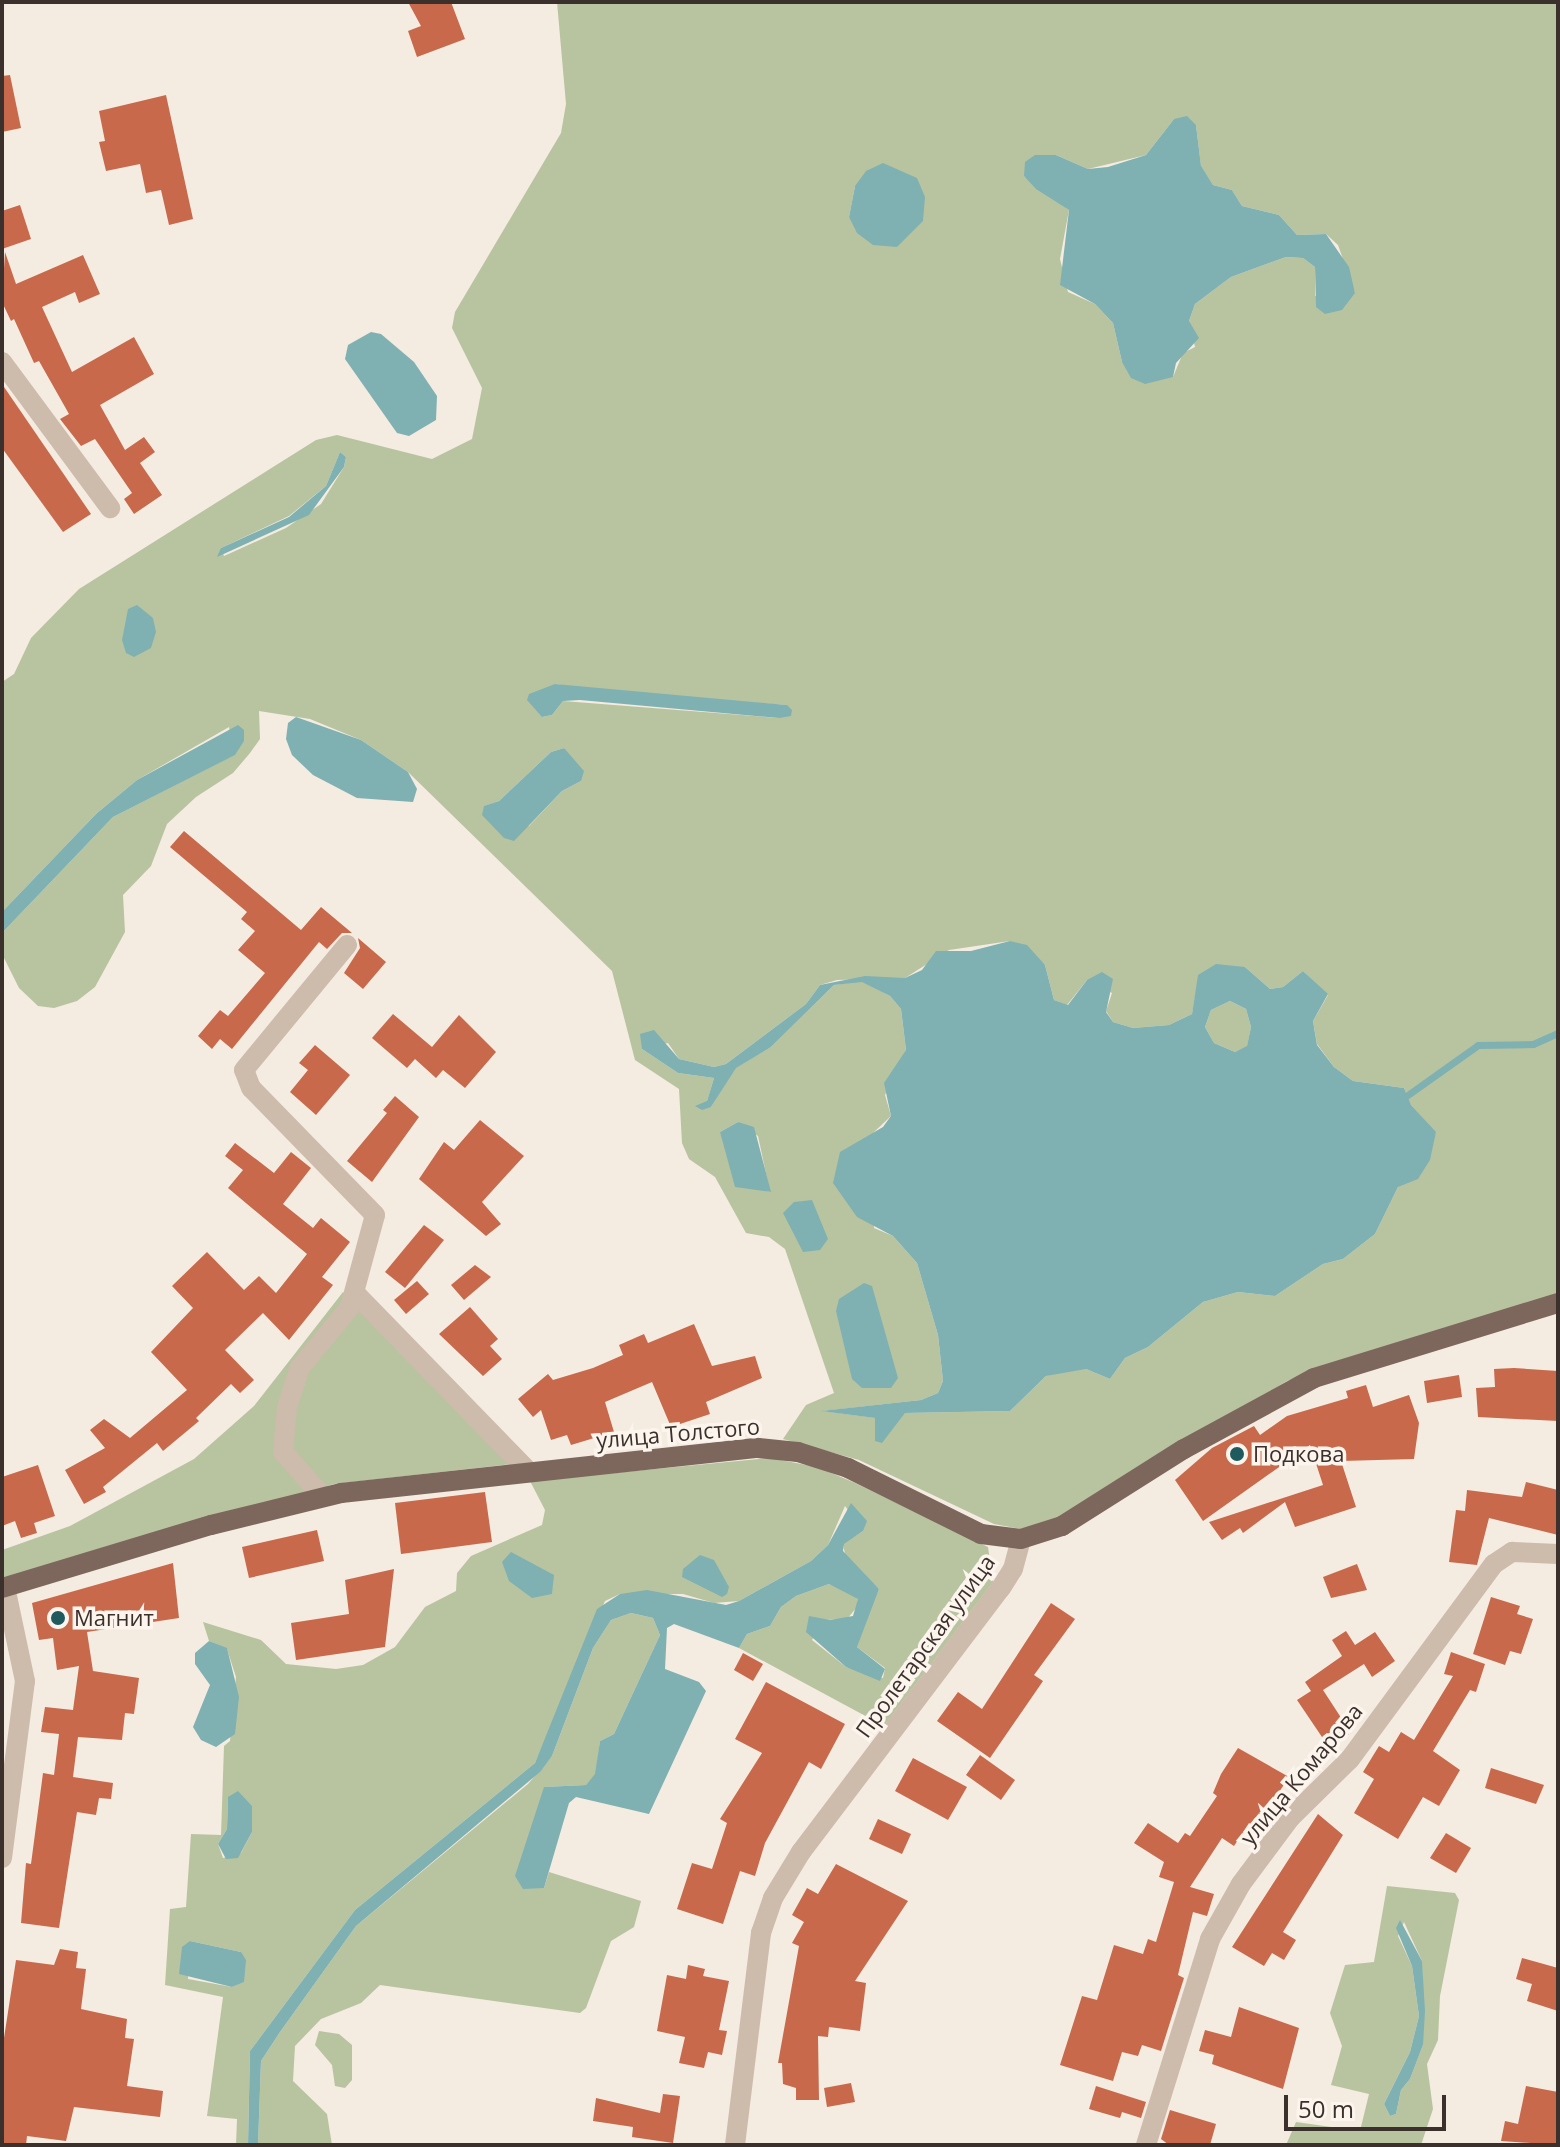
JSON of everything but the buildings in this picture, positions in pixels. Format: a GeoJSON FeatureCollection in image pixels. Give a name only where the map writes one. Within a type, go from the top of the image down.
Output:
{"type":"FeatureCollection","features":[{"type":"Feature","properties":{"kind":"main road"},"geometry":{"type":"LineString","coordinates":[[1021,1539],[1062,1526],[1184,1449],[1314,1378],[1558,1303]]}},
{"type":"Feature","properties":{"kind":"main road","name":"улица Толстого"},"geometry":{"type":"LineString","coordinates":[[4,1587],[323,1497],[528,1471],[777,1448],[848,1468],[981,1534],[1021,1539]]}},
{"type":"Feature","properties":{"kind":"street"},"geometry":{"type":"LineString","coordinates":[[2,362],[110,508]]}},
{"type":"Feature","properties":{"kind":"street"},"geometry":{"type":"LineString","coordinates":[[323,1497],[283,1452],[281,1439],[292,1382],[339,1323],[355,1293],[376,1223],[373,1207],[251,1088],[244,1070],[347,945]]}},
{"type":"Feature","properties":{"kind":"street"},"geometry":{"type":"LineString","coordinates":[[355,1293],[528,1471]]}},
{"type":"Feature","properties":{"kind":"street","name":"Пролетарская улица"},"geometry":{"type":"LineString","coordinates":[[735,2145],[761,1933],[773,1898],[801,1852],[1001,1588],[1013,1569],[1021,1539]]}},
{"type":"Feature","properties":{"kind":"street","name":"улица Комарова"},"geometry":{"type":"LineString","coordinates":[[1146,2145],[1210,1939],[1241,1884],[1290,1818],[1350,1759],[1494,1564],[1512,1552],[1558,1554]]}},
{"type":"Feature","properties":{"kind":"street"},"geometry":{"type":"LineString","coordinates":[[2,1858],[25,1681],[4,1587]]}},
{"type":"Feature","properties":{"kind":"green space"},"geometry":{"type":"Polygon","coordinates":[[[557,2],[1558,2],[1558,1295],[1325,1365],[1287,1381],[1052,1522],[1021,1529],[994,1524],[859,1460],[783,1439],[806,1405],[834,1393],[785,1249],[769,1237],[746,1233],[715,1177],[689,1159],[682,1143],[679,1089],[635,1060],[612,971],[408,772],[361,740],[310,719],[259,711],[260,739],[250,753],[233,773],[196,797],[167,824],[151,866],[123,895],[125,932],[95,987],[77,1001],[54,1008],[38,1006],[19,988],[2,954],[2,933],[113,817],[234,755],[229,727],[137,780],[96,814],[2,912],[2,682],[14,674],[31,638],[79,589],[316,440],[337,435],[432,459],[472,439],[482,388],[452,328],[455,312],[561,133],[566,104],[557,2]],[[1174,119],[1146,155],[1088,169],[1056,155],[1024,176],[1069,210],[1060,259],[1068,292],[1095,304],[1113,323],[1122,362],[1173,377],[1183,353],[1195,347],[1189,321],[1195,304],[1231,277],[1286,257],[1303,258],[1315,267],[1315,296],[1355,293],[1338,245],[1326,234],[1297,235],[1279,215],[1242,206],[1232,190],[1213,185],[1201,167],[1196,125],[1174,119]],[[855,186],[849,217],[897,247],[855,186]],[[340,452],[326,486],[289,516],[221,548],[224,556],[286,528],[321,504],[344,467],[346,457],[340,452]],[[555,684],[542,717],[552,715],[563,701],[779,718],[787,705],[615,693],[555,684]],[[564,748],[551,752],[499,801],[485,806],[529,826],[562,791],[581,781],[564,748]],[[1010,941],[949,950],[905,978],[837,980],[820,985],[806,1004],[726,1064],[714,1067],[679,1059],[668,1043],[642,1049],[678,1073],[714,1078],[707,1101],[711,1107],[735,1068],[771,1047],[834,985],[862,981],[890,996],[901,1009],[906,1050],[885,1095],[891,1116],[873,1133],[874,1228],[893,1236],[917,1263],[938,1335],[943,1381],[938,1393],[921,1400],[823,1411],[876,1418],[878,1428],[905,1413],[1010,1411],[1046,1376],[1067,1370],[1086,1369],[1110,1379],[1125,1358],[1148,1347],[1203,1302],[1238,1292],[1275,1296],[1323,1264],[1343,1259],[1375,1234],[1398,1187],[1436,1133],[1410,1104],[1404,1088],[1353,1081],[1334,1067],[1317,1044],[1313,1021],[1328,995],[1303,971],[1283,987],[1270,989],[1245,967],[1199,975],[1192,1014],[1169,1025],[1133,1028],[1113,1022],[1106,1011],[1112,993],[1087,980],[1067,1005],[1054,1000],[1045,965],[1010,941]],[[738,1122],[720,1132],[755,1188],[770,1192],[758,1136],[738,1122]]]}},
{"type":"Feature","properties":{"kind":"green space"},"geometry":{"type":"Polygon","coordinates":[[[1230,1001],[1246,1009],[1251,1027],[1247,1047],[1235,1052],[1214,1043],[1205,1027],[1211,1010],[1230,1001]]]}},
{"type":"Feature","properties":{"kind":"green space"},"geometry":{"type":"Polygon","coordinates":[[[343,1292],[513,1464],[334,1484],[2,1580],[2,1550],[70,1526],[194,1459],[254,1406],[343,1292]]]}},
{"type":"Feature","properties":{"kind":"green space"},"geometry":{"type":"Polygon","coordinates":[[[770,1458],[817,1467],[988,1547],[993,1582],[884,1726],[739,1648],[747,1634],[770,1626],[781,1607],[796,1596],[829,1584],[849,1591],[858,1599],[857,1607],[847,1619],[824,1620],[812,1640],[846,1667],[883,1678],[885,1668],[857,1647],[859,1631],[879,1589],[846,1559],[843,1544],[863,1531],[845,1506],[828,1545],[811,1561],[739,1601],[714,1603],[683,1594],[620,1594],[605,1601],[535,1763],[355,1910],[250,2051],[248,2145],[236,2145],[237,2119],[207,2116],[223,1997],[165,1985],[170,1909],[186,1907],[191,1834],[221,1835],[224,1746],[230,1741],[236,1677],[227,1649],[209,1641],[203,1622],[261,1640],[286,1664],[336,1669],[363,1665],[395,1647],[425,1607],[456,1591],[457,1573],[471,1556],[542,1525],[545,1510],[530,1481],[770,1458]],[[228,1797],[227,1829],[218,1844],[223,1858],[241,1853],[252,1832],[252,1806],[228,1797]],[[190,1941],[188,1979],[232,1987],[243,1982],[241,1952],[190,1941]]]}},
{"type":"Feature","properties":{"kind":"green space"},"geometry":{"type":"Polygon","coordinates":[[[631,1613],[653,1618],[660,1635],[614,1734],[600,1741],[596,1774],[586,1785],[544,1787],[544,1888],[549,1872],[641,1901],[634,1927],[611,1941],[586,2008],[580,2013],[380,1985],[361,2003],[321,2019],[295,2046],[293,2081],[327,2114],[332,2145],[258,2145],[261,2061],[280,2032],[356,1926],[528,1784],[552,1756],[593,1648],[611,1620],[631,1613]]]}},
{"type":"Feature","properties":{"kind":"green space"},"geometry":{"type":"Polygon","coordinates":[[[1387,1886],[1455,1893],[1459,1900],[1440,1996],[1438,2040],[1427,2064],[1433,2109],[1421,2145],[1286,2145],[1296,2122],[1360,2131],[1369,2094],[1331,2085],[1342,2046],[1330,2013],[1345,1965],[1374,1962],[1387,1886]],[[1404,1922],[1398,1936],[1412,1966],[1419,2016],[1410,2052],[1384,2104],[1390,2116],[1396,2114],[1401,2090],[1410,2079],[1423,2045],[1422,1961],[1404,1922]]]}},
{"type":"Feature","properties":{"kind":"green space"},"geometry":{"type":"Polygon","coordinates":[[[319,2031],[339,2034],[352,2045],[352,2080],[345,2088],[335,2086],[332,2065],[315,2045],[319,2031]]]}},
{"type":"Feature","properties":{"kind":"water"},"geometry":{"type":"Polygon","coordinates":[[[1187,116],[1196,125],[1201,166],[1213,185],[1232,190],[1242,206],[1279,215],[1297,235],[1326,234],[1349,267],[1355,293],[1342,310],[1325,314],[1316,307],[1315,267],[1303,258],[1286,257],[1231,277],[1195,304],[1189,321],[1199,338],[1176,363],[1173,377],[1145,384],[1131,378],[1122,362],[1113,323],[1095,304],[1060,285],[1069,210],[1036,189],[1024,176],[1025,162],[1035,155],[1056,155],[1088,169],[1108,167],[1146,155],[1174,119],[1187,116]]]}},
{"type":"Feature","properties":{"kind":"water"},"geometry":{"type":"Polygon","coordinates":[[[883,163],[917,178],[925,197],[923,221],[897,247],[873,245],[857,233],[849,217],[855,186],[866,171],[883,163]]]}},
{"type":"Feature","properties":{"kind":"water"},"geometry":{"type":"Polygon","coordinates":[[[371,332],[381,334],[414,362],[437,396],[436,420],[409,436],[397,433],[345,359],[348,345],[371,332]]]}},
{"type":"Feature","properties":{"kind":"water"},"geometry":{"type":"Polygon","coordinates":[[[340,452],[346,457],[344,467],[309,515],[217,557],[221,548],[289,517],[326,486],[340,452]]]}},
{"type":"Feature","properties":{"kind":"water"},"geometry":{"type":"Polygon","coordinates":[[[137,605],[153,618],[156,632],[151,648],[134,657],[126,653],[122,640],[128,609],[137,605]]]}},
{"type":"Feature","properties":{"kind":"water"},"geometry":{"type":"Polygon","coordinates":[[[555,684],[787,705],[792,710],[791,716],[779,718],[580,700],[563,701],[552,715],[542,717],[527,700],[529,694],[555,684]]]}},
{"type":"Feature","properties":{"kind":"water"},"geometry":{"type":"Polygon","coordinates":[[[296,717],[361,740],[408,772],[417,789],[413,802],[357,798],[313,775],[292,755],[286,739],[288,723],[296,717]]]}},
{"type":"Feature","properties":{"kind":"water"},"geometry":{"type":"Polygon","coordinates":[[[238,725],[244,730],[244,741],[235,755],[113,817],[2,933],[2,912],[96,814],[137,780],[238,725]]]}},
{"type":"Feature","properties":{"kind":"water"},"geometry":{"type":"Polygon","coordinates":[[[564,748],[584,771],[581,781],[562,791],[514,841],[504,838],[482,815],[484,806],[499,801],[551,752],[564,748]]]}},
{"type":"Feature","properties":{"kind":"water"},"geometry":{"type":"Polygon","coordinates":[[[1010,941],[1027,945],[1045,965],[1054,1000],[1068,1005],[1087,980],[1102,972],[1113,979],[1106,1012],[1113,1022],[1133,1028],[1169,1025],[1192,1014],[1198,975],[1216,964],[1245,967],[1270,989],[1283,987],[1303,971],[1328,994],[1313,1021],[1317,1045],[1334,1067],[1353,1081],[1404,1088],[1411,1105],[1436,1132],[1430,1160],[1418,1179],[1398,1187],[1375,1234],[1343,1259],[1323,1264],[1275,1296],[1238,1292],[1203,1302],[1148,1347],[1125,1358],[1110,1379],[1086,1369],[1046,1376],[1010,1411],[905,1413],[882,1443],[875,1441],[875,1418],[821,1411],[921,1400],[938,1393],[943,1381],[938,1335],[917,1263],[893,1236],[857,1217],[833,1183],[840,1152],[883,1127],[891,1116],[884,1083],[906,1050],[901,1009],[890,996],[862,982],[834,985],[771,1047],[736,1068],[711,1107],[702,1110],[695,1106],[707,1101],[714,1078],[678,1073],[642,1049],[640,1034],[654,1030],[679,1059],[714,1067],[726,1064],[806,1004],[820,985],[865,976],[905,978],[922,970],[936,951],[971,951],[1010,941]],[[1230,1001],[1211,1010],[1205,1027],[1214,1043],[1235,1052],[1247,1046],[1251,1027],[1246,1009],[1230,1001]]]}},
{"type":"Feature","properties":{"kind":"water"},"geometry":{"type":"Polygon","coordinates":[[[738,1122],[754,1127],[771,1192],[735,1187],[720,1132],[738,1122]]]}},
{"type":"Feature","properties":{"kind":"water"},"geometry":{"type":"Polygon","coordinates":[[[812,1200],[828,1239],[820,1250],[803,1252],[783,1213],[794,1202],[812,1200]]]}},
{"type":"Feature","properties":{"kind":"water"},"geometry":{"type":"Polygon","coordinates":[[[864,1283],[872,1286],[898,1378],[891,1388],[862,1388],[852,1379],[836,1311],[839,1299],[864,1283]]]}},
{"type":"Feature","properties":{"kind":"water"},"geometry":{"type":"Polygon","coordinates":[[[851,1503],[867,1521],[863,1531],[844,1544],[843,1551],[879,1589],[857,1647],[885,1669],[880,1681],[846,1667],[806,1632],[809,1616],[830,1620],[853,1616],[858,1599],[829,1584],[796,1596],[781,1607],[770,1626],[747,1634],[739,1648],[674,1624],[667,1628],[665,1669],[699,1682],[706,1691],[649,1814],[576,1797],[569,1803],[544,1888],[523,1889],[515,1876],[544,1787],[586,1785],[595,1774],[600,1741],[614,1734],[660,1635],[653,1618],[631,1613],[611,1620],[593,1648],[552,1756],[540,1772],[356,1926],[280,2032],[261,2061],[258,2145],[248,2145],[250,2051],[355,1910],[535,1763],[597,1609],[620,1594],[647,1590],[726,1605],[739,1601],[811,1561],[828,1545],[851,1503]]]}},
{"type":"Feature","properties":{"kind":"water"},"geometry":{"type":"Polygon","coordinates":[[[511,1552],[554,1575],[552,1594],[532,1598],[509,1581],[502,1562],[511,1552]]]}},
{"type":"Feature","properties":{"kind":"water"},"geometry":{"type":"Polygon","coordinates":[[[700,1555],[714,1560],[729,1587],[727,1594],[722,1597],[682,1577],[683,1569],[700,1555]]]}},
{"type":"Feature","properties":{"kind":"water"},"geometry":{"type":"Polygon","coordinates":[[[209,1641],[227,1648],[239,1697],[235,1734],[216,1747],[201,1740],[193,1727],[210,1685],[195,1664],[195,1653],[209,1641]]]}},
{"type":"Feature","properties":{"kind":"water"},"geometry":{"type":"Polygon","coordinates":[[[238,1791],[252,1806],[252,1832],[238,1858],[226,1859],[218,1844],[227,1829],[228,1797],[238,1791]]]}},
{"type":"Feature","properties":{"kind":"water"},"geometry":{"type":"Polygon","coordinates":[[[1400,1920],[1422,1961],[1425,2011],[1423,2045],[1410,2079],[1401,2090],[1396,2114],[1390,2116],[1384,2104],[1410,2052],[1419,2016],[1412,1966],[1396,1928],[1400,1920]]]}},
{"type":"Feature","properties":{"kind":"water"},"geometry":{"type":"Polygon","coordinates":[[[190,1941],[241,1952],[246,1960],[244,1982],[232,1987],[179,1974],[182,1947],[190,1941]]]}},
{"type":"Feature","properties":{"kind":"waterway"},"geometry":{"type":"LineString","coordinates":[[1402,1099],[1478,1045],[1533,1044],[1558,1033]]}},
{"type":"Feature","properties":{"kind":"place","name":"Подкова"},"geometry":{"type":"Point","coordinates":[1237,1454]}},
{"type":"Feature","properties":{"kind":"place","name":"Магнит"},"geometry":{"type":"Point","coordinates":[58,1618]}}]}
